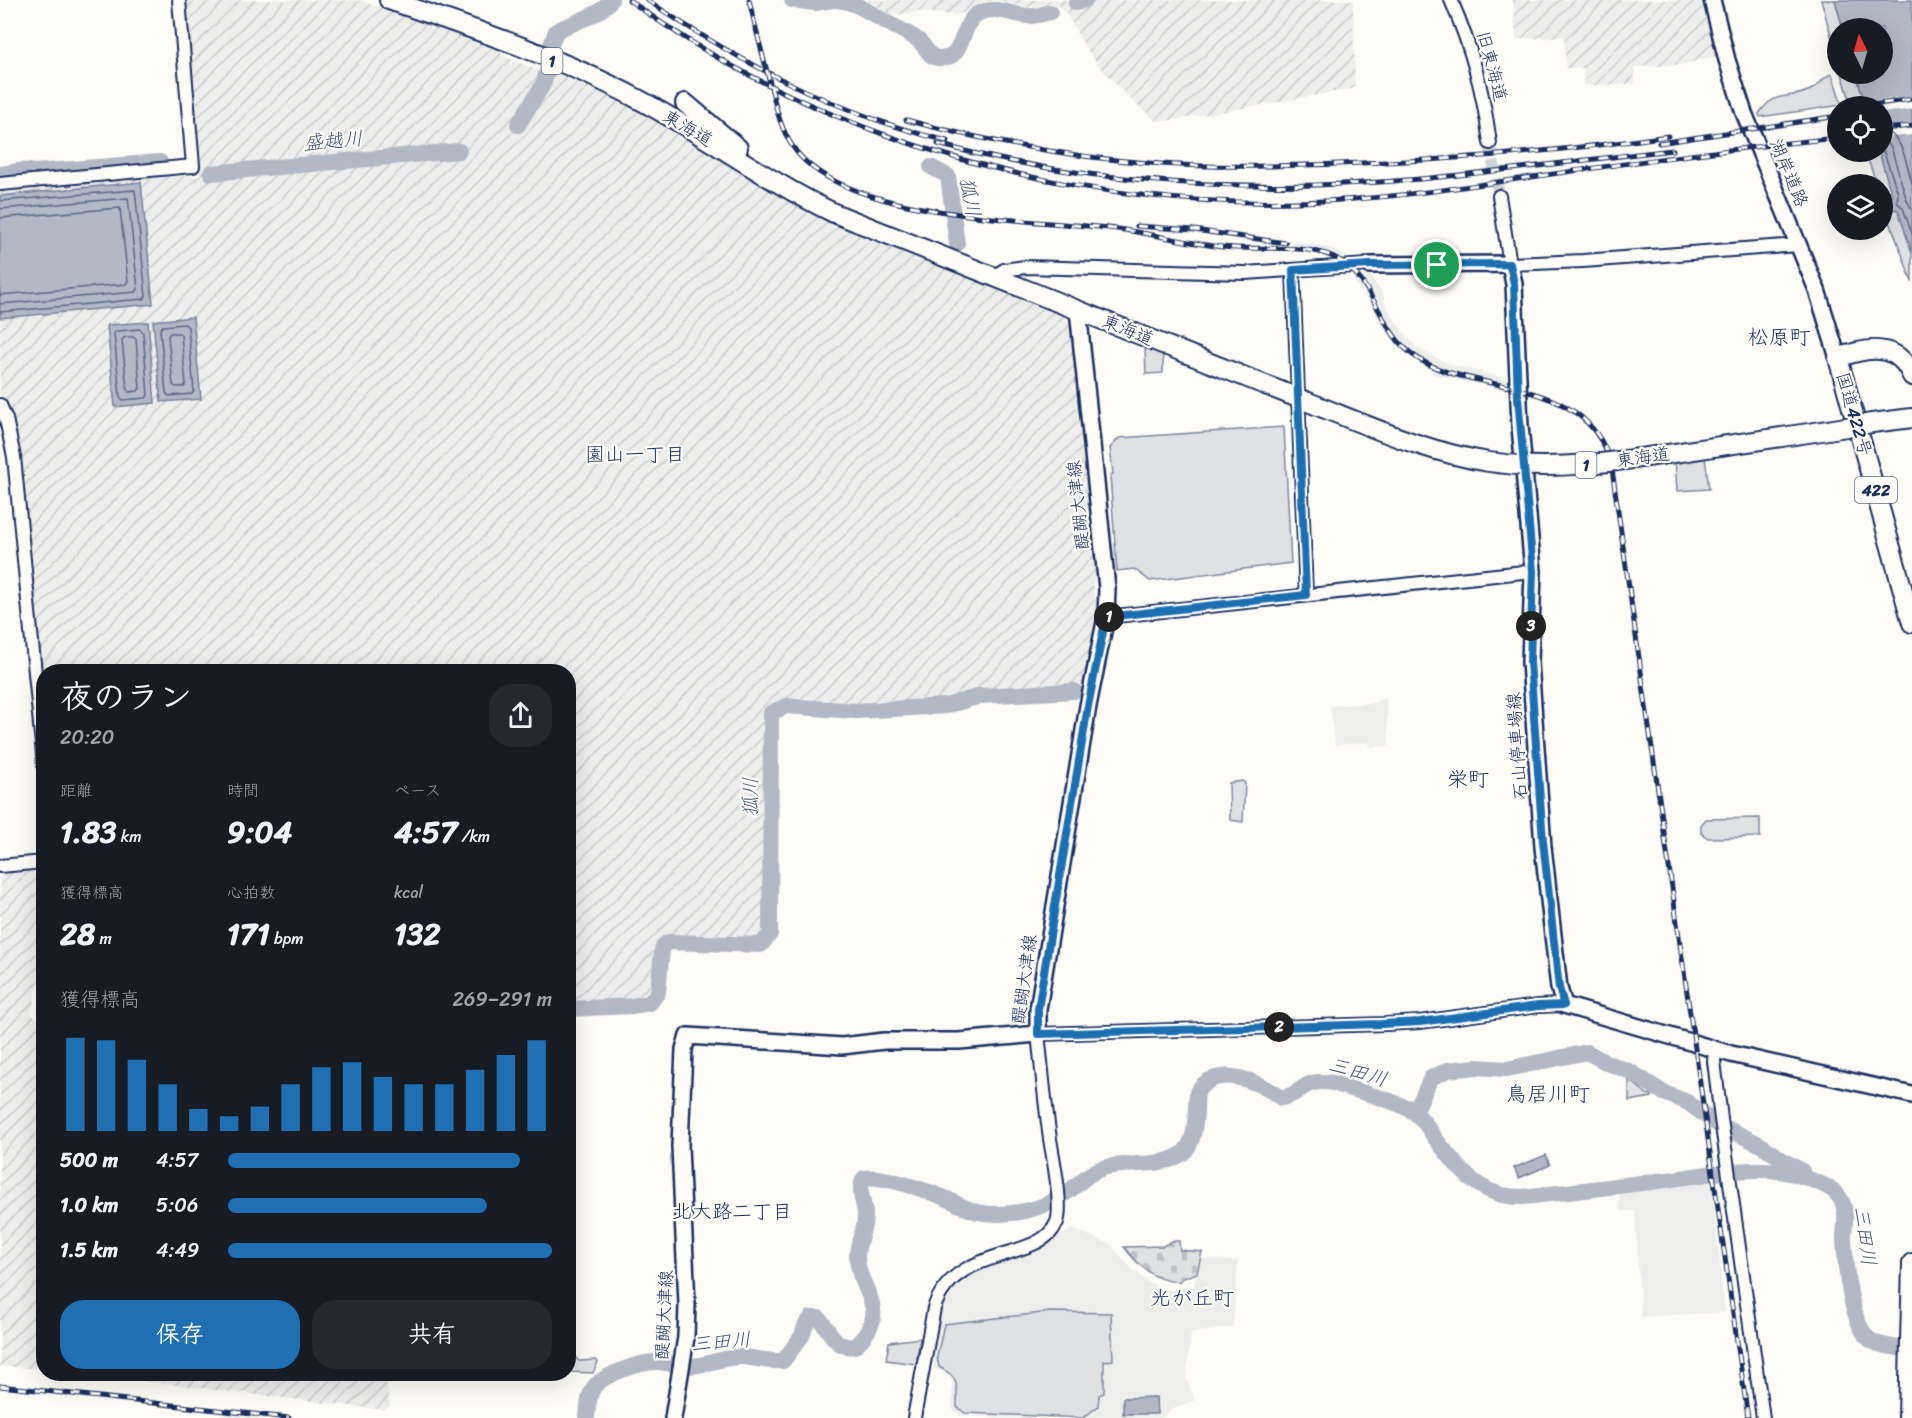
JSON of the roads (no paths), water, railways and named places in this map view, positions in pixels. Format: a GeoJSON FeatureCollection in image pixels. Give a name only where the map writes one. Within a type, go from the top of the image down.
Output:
{"type":"FeatureCollection","features":[{"type":"Feature","properties":{"kind":"highway","name":"東海道"},"geometry":{"type":"LineString","coordinates":[[389,0],[461,25],[623,91],[799,195],[834,213],[1398,438],[1439,451],[1490,462],[1530,466],[1592,465],[1912,418]]}},
{"type":"Feature","properties":{"kind":"highway"},"geometry":{"type":"LineString","coordinates":[[676,121],[686,117],[685,103]]}},
{"type":"Feature","properties":{"kind":"highway"},"geometry":{"type":"LineString","coordinates":[[685,103],[707,139]]}},
{"type":"Feature","properties":{"kind":"highway"},"geometry":{"type":"LineString","coordinates":[[685,103],[735,145],[755,168]]}},
{"type":"Feature","properties":{"kind":"highway","name":"国道422号"},"geometry":{"type":"LineString","coordinates":[[1912,376],[1900,357],[1884,350],[1850,354],[1838,358],[1912,623]]}},
{"type":"Feature","properties":{"kind":"highway"},"geometry":{"type":"LineString","coordinates":[[1908,1418],[1912,1263]]}},
{"type":"Feature","properties":{"kind":"main road","name":"湖岸道路"},"geometry":{"type":"LineString","coordinates":[[1712,0],[1727,60],[1744,113],[1817,290],[1838,358]]}},
{"type":"Feature","properties":{"kind":"main road"},"geometry":{"type":"LineString","coordinates":[[1370,265],[1510,264]]}},
{"type":"Feature","properties":{"kind":"main road","name":"石山停車場線"},"geometry":{"type":"LineString","coordinates":[[1510,264],[1514,284],[1521,443],[1533,571],[1530,662],[1544,847],[1559,988],[1564,1005]]}},
{"type":"Feature","properties":{"kind":"main road","name":"醍醐大津線"},"geometry":{"type":"LineString","coordinates":[[673,1418],[686,1338],[687,1278],[680,1146],[684,1049],[688,1036],[842,1046],[884,1041],[959,1041],[1038,1034],[1038,1009],[1088,706],[1106,617],[1107,588],[1078,310]]}},
{"type":"Feature","properties":{"kind":"main road"},"geometry":{"type":"LineString","coordinates":[[1564,1005],[1715,1050],[1912,1095]]}},
{"type":"Feature","properties":{"kind":"street"},"geometry":{"type":"LineString","coordinates":[[0,184],[193,166],[179,0]]}},
{"type":"Feature","properties":{"kind":"street","name":"旧東海道"},"geometry":{"type":"LineString","coordinates":[[1451,0],[1475,62],[1484,99],[1490,143]]}},
{"type":"Feature","properties":{"kind":"street"},"geometry":{"type":"LineString","coordinates":[[1499,196],[1510,264],[1599,260],[1799,245]]}},
{"type":"Feature","properties":{"kind":"street"},"geometry":{"type":"LineString","coordinates":[[993,277],[1004,270],[1025,267],[1245,273],[1370,265]]}},
{"type":"Feature","properties":{"kind":"street"},"geometry":{"type":"LineString","coordinates":[[1293,270],[1303,400],[1306,595]]}},
{"type":"Feature","properties":{"kind":"street"},"geometry":{"type":"LineString","coordinates":[[0,405],[6,419],[14,457],[36,684]]}},
{"type":"Feature","properties":{"kind":"street"},"geometry":{"type":"LineString","coordinates":[[1106,617],[1533,571]]}},
{"type":"Feature","properties":{"kind":"street"},"geometry":{"type":"LineString","coordinates":[[0,866],[36,863]]}},
{"type":"Feature","properties":{"kind":"street"},"geometry":{"type":"LineString","coordinates":[[914,1418],[938,1298],[955,1277],[969,1267],[979,1261],[1031,1245],[1046,1236],[1056,1224],[1059,1206],[1038,1034],[1420,1022],[1538,1006],[1564,1005]]}},
{"type":"Feature","properties":{"kind":"street"},"geometry":{"type":"LineString","coordinates":[[1715,1050],[1714,1061],[1721,1119],[1763,1418]]}},
{"type":"Feature","properties":{"kind":"water"},"geometry":{"type":"Polygon","coordinates":[[[1835,0],[1912,0],[1912,253],[1898,210],[1893,209],[1893,174],[1886,174],[1882,162],[1893,162],[1893,96],[1863,96],[1859,84],[1893,84],[1893,18],[1840,18],[1835,0]]]}},
{"type":"Feature","properties":{"kind":"water"},"geometry":{"type":"Polygon","coordinates":[[[141,182],[153,304],[0,318],[0,196],[141,182]]]}},
{"type":"Feature","properties":{"kind":"water"},"geometry":{"type":"Polygon","coordinates":[[[193,317],[201,399],[161,402],[153,321],[193,317]]]}},
{"type":"Feature","properties":{"kind":"water"},"geometry":{"type":"Polygon","coordinates":[[[148,322],[155,403],[115,407],[107,325],[148,322]]]}},
{"type":"Feature","properties":{"kind":"water"},"geometry":{"type":"Polygon","coordinates":[[[1546,1155],[1550,1165],[1519,1178],[1514,1168],[1546,1155]]]}},
{"type":"Feature","properties":{"kind":"water"},"geometry":{"type":"Polygon","coordinates":[[[1156,1397],[1157,1414],[1123,1414],[1123,1398],[1156,1397]]]}},
{"type":"Feature","properties":{"kind":"waterway","name":"盛越川"},"geometry":{"type":"LineString","coordinates":[[550,48],[556,31],[593,15],[611,0]]}},
{"type":"Feature","properties":{"kind":"waterway","name":"盛越川"},"geometry":{"type":"LineString","coordinates":[[792,0],[815,3],[833,0]]}},
{"type":"Feature","properties":{"kind":"waterway","name":"盛越川"},"geometry":{"type":"LineString","coordinates":[[836,0],[856,5],[906,33],[921,42],[932,56],[938,58],[947,58],[953,54],[971,20],[983,11],[996,10],[1030,16],[1050,12]]}},
{"type":"Feature","properties":{"kind":"waterway","name":"盛越川"},"geometry":{"type":"LineString","coordinates":[[1076,3],[1085,0]]}},
{"type":"Feature","properties":{"kind":"waterway","name":"盛越川"},"geometry":{"type":"LineString","coordinates":[[518,125],[544,83],[546,74]]}},
{"type":"Feature","properties":{"kind":"waterway","name":"盛越川"},"geometry":{"type":"LineString","coordinates":[[211,173],[459,151]]}},
{"type":"Feature","properties":{"kind":"waterway","name":"盛越川"},"geometry":{"type":"LineString","coordinates":[[0,174],[160,162]]}},
{"type":"Feature","properties":{"kind":"waterway","name":"狐川"},"geometry":{"type":"LineString","coordinates":[[931,167],[948,176],[957,244]]}},
{"type":"Feature","properties":{"kind":"waterway","name":"狐川"},"geometry":{"type":"LineString","coordinates":[[576,1009],[650,1003],[658,992],[662,950],[668,942],[761,945],[770,934],[771,713],[786,706],[856,711],[946,706],[980,696],[1074,691]]}},
{"type":"Feature","properties":{"kind":"waterway"},"geometry":{"type":"LineString","coordinates":[[1404,1107],[1418,1106],[1431,1078],[1448,1070],[1476,1067],[1507,1069],[1587,1052],[1631,1072],[1664,1093],[1687,1102],[1714,1122],[1761,1145],[1802,1171]]}},
{"type":"Feature","properties":{"kind":"waterway","name":"三田川"},"geometry":{"type":"LineString","coordinates":[[587,1418],[592,1390],[599,1382],[614,1374],[650,1362],[688,1366],[742,1357],[783,1361],[802,1336],[811,1318],[819,1318],[838,1342],[855,1346],[867,1333],[872,1321],[873,1310],[862,1280],[857,1256],[865,1219],[861,1192],[864,1178],[880,1178],[910,1186],[989,1214],[1013,1213],[1037,1208],[1059,1198],[1098,1170],[1113,1166],[1154,1163],[1183,1153],[1188,1148],[1193,1133],[1197,1092],[1205,1083],[1226,1076],[1250,1081],[1281,1098],[1295,1093],[1308,1084],[1322,1082],[1333,1083],[1407,1108],[1421,1118],[1462,1171],[1472,1180],[1494,1193],[1507,1196],[1522,1197],[1751,1170],[1785,1172],[1813,1180],[1833,1191],[1843,1204],[1847,1278],[1858,1323],[1872,1341],[1912,1350]]}},
{"type":"Feature","properties":{"kind":"tunnel"},"geometry":{"type":"LineString","coordinates":[[1490,143],[1499,196]]}},
{"type":"Feature","properties":{"kind":"railway"},"geometry":{"type":"LineString","coordinates":[[629,0],[706,50],[787,94],[872,130],[960,159],[1050,181],[1142,195],[1234,202],[1375,198],[1681,156],[1827,139]]}},
{"type":"Feature","properties":{"kind":"railway"},"geometry":{"type":"LineString","coordinates":[[647,0],[717,45],[791,84],[868,117],[947,141]]}},
{"type":"Feature","properties":{"kind":"railway"},"geometry":{"type":"LineString","coordinates":[[749,0],[784,131],[793,147],[818,172],[854,190],[898,203],[946,212],[1124,230],[1222,247],[1288,248],[1326,254],[1340,261],[1361,280],[1391,331],[1405,349],[1418,358],[1431,366],[1454,374],[1527,391],[1550,399],[1571,409],[1589,424],[1603,443],[1612,469],[1748,1418]]}},
{"type":"Feature","properties":{"kind":"railway"},"geometry":{"type":"LineString","coordinates":[[1893,102],[1912,99]]}},
{"type":"Feature","properties":{"kind":"railway"},"geometry":{"type":"LineString","coordinates":[[1659,143],[1827,118]]}},
{"type":"Feature","properties":{"kind":"railway"},"geometry":{"type":"LineString","coordinates":[[906,120],[1000,142],[1064,153],[1161,164],[1205,166],[1316,165],[1462,158],[1586,147],[1668,136]]}},
{"type":"Feature","properties":{"kind":"railway"},"geometry":{"type":"LineString","coordinates":[[1893,128],[1912,126]]}},
{"type":"Feature","properties":{"kind":"railway"},"geometry":{"type":"LineString","coordinates":[[938,144],[1055,169],[1116,177],[1239,185],[1300,185],[1420,179],[1673,150]]}},
{"type":"Feature","properties":{"kind":"railway"},"geometry":{"type":"LineString","coordinates":[[1137,226],[1194,230],[1286,243]]}},
{"type":"Feature","properties":{"kind":"railway"},"geometry":{"type":"LineString","coordinates":[[0,1386],[289,1418]]}},
{"type":"Feature","properties":{"kind":"district","name":"松原町"},"geometry":{"type":"Point","coordinates":[1779,337]}},
{"type":"Feature","properties":{"kind":"district","name":"園山一丁目"},"geometry":{"type":"Point","coordinates":[635,454]}},
{"type":"Feature","properties":{"kind":"district","name":"栄町"},"geometry":{"type":"Point","coordinates":[1468,779]}},
{"type":"Feature","properties":{"kind":"district","name":"鳥居川町"},"geometry":{"type":"Point","coordinates":[1548,1094]}},
{"type":"Feature","properties":{"kind":"district","name":"北大路二丁目"},"geometry":{"type":"Point","coordinates":[732,1211]}},
{"type":"Feature","properties":{"kind":"district","name":"光が丘町"},"geometry":{"type":"Point","coordinates":[1192,1298]}}]}
